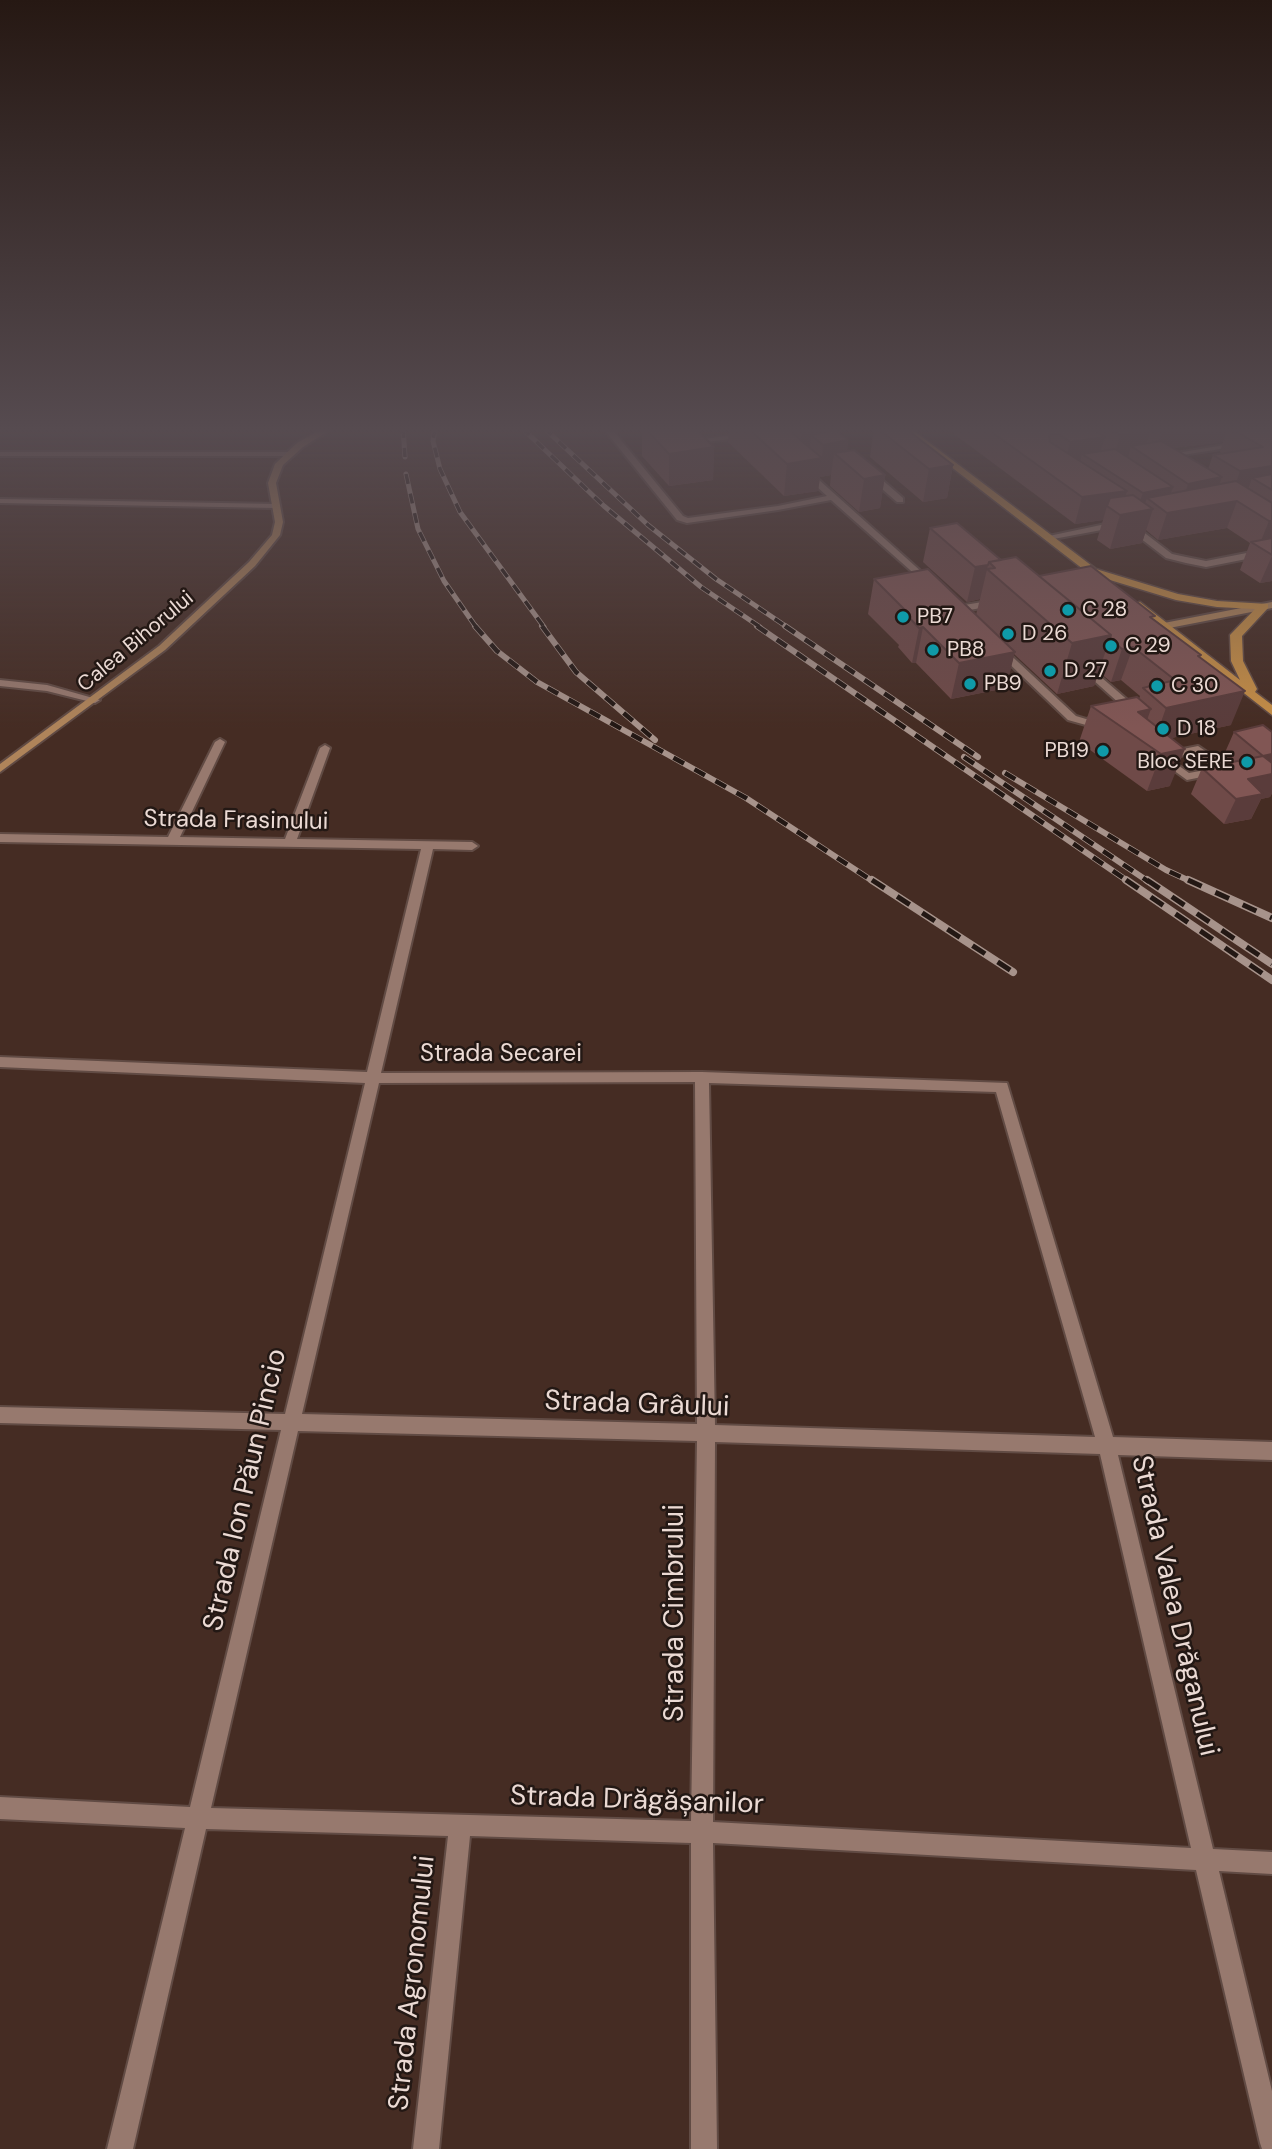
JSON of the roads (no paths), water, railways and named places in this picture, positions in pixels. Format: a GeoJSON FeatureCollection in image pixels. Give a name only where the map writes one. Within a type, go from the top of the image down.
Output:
{"type":"FeatureCollection","features":[{"type":"Feature","properties":{"kind":"main road","name":"Calea Bihorului"},"geometry":{"type":"LineString","coordinates":[[0,769],[162,648],[267,549],[278,528]]}},
{"type":"Feature","properties":{"kind":"main road"},"geometry":{"type":"LineString","coordinates":[[1037,528],[1272,711]]}},
{"type":"Feature","properties":{"kind":"main road"},"geometry":{"type":"LineString","coordinates":[[1090,569],[1177,597],[1217,604],[1268,606]]}},
{"type":"Feature","properties":{"kind":"main road"},"geometry":{"type":"LineString","coordinates":[[1164,626],[1268,606]]}},
{"type":"Feature","properties":{"kind":"main road"},"geometry":{"type":"LineString","coordinates":[[1256,697],[1240,670],[1236,635],[1242,626],[1268,606]]}},
{"type":"Feature","properties":{"kind":"street"},"geometry":{"type":"LineString","coordinates":[[868,528],[940,593]]}},
{"type":"Feature","properties":{"kind":"street"},"geometry":{"type":"LineString","coordinates":[[1048,537],[1087,528]]}},
{"type":"Feature","properties":{"kind":"street"},"geometry":{"type":"LineString","coordinates":[[1139,528],[1170,556],[1206,564],[1272,551]]}},
{"type":"Feature","properties":{"kind":"street"},"geometry":{"type":"LineString","coordinates":[[904,559],[918,557]]}},
{"type":"Feature","properties":{"kind":"street"},"geometry":{"type":"LineString","coordinates":[[1092,583],[1105,580]]}},
{"type":"Feature","properties":{"kind":"street"},"geometry":{"type":"LineString","coordinates":[[958,609],[1007,600]]}},
{"type":"Feature","properties":{"kind":"street"},"geometry":{"type":"LineString","coordinates":[[949,601],[968,618]]}},
{"type":"Feature","properties":{"kind":"street"},"geometry":{"type":"LineString","coordinates":[[996,646],[1072,718],[1086,722],[1135,712],[1076,660]]}},
{"type":"Feature","properties":{"kind":"street"},"geometry":{"type":"LineString","coordinates":[[0,683],[47,688],[95,700]]}},
{"type":"Feature","properties":{"kind":"street"},"geometry":{"type":"LineString","coordinates":[[172,841],[220,741]]}},
{"type":"Feature","properties":{"kind":"street"},"geometry":{"type":"LineString","coordinates":[[290,842],[325,748]]}},
{"type":"Feature","properties":{"kind":"street"},"geometry":{"type":"LineString","coordinates":[[1198,749],[1222,767],[1222,770],[1187,777],[1155,752],[1198,749]]}},
{"type":"Feature","properties":{"kind":"street","name":"Strada Frasinului"},"geometry":{"type":"LineString","coordinates":[[0,838],[471,846]]}},
{"type":"Feature","properties":{"kind":"street","name":"Strada Ion Păun Pincio"},"geometry":{"type":"LineString","coordinates":[[120,2149],[428,845]]}},
{"type":"Feature","properties":{"kind":"street","name":"Strada Secarei"},"geometry":{"type":"LineString","coordinates":[[0,1062],[374,1078],[702,1077],[1002,1087]]}},
{"type":"Feature","properties":{"kind":"street","name":"Strada Cimbrului"},"geometry":{"type":"LineString","coordinates":[[702,1077],[706,1433],[702,1832],[704,2149]]}},
{"type":"Feature","properties":{"kind":"street","name":"Strada Valea Drăganului"},"geometry":{"type":"LineString","coordinates":[[1002,1087],[1107,1447],[1272,2143]]}},
{"type":"Feature","properties":{"kind":"street","name":"Strada Grâului"},"geometry":{"type":"LineString","coordinates":[[0,1415],[1272,1451]]}},
{"type":"Feature","properties":{"kind":"street","name":"Strada Drăgășanilor"},"geometry":{"type":"LineString","coordinates":[[0,1808],[197,1818],[702,1832],[1272,1863]]}},
{"type":"Feature","properties":{"kind":"street","name":"Strada Agronomului"},"geometry":{"type":"LineString","coordinates":[[426,2149],[460,1824]]}},
{"type":"Feature","properties":{"kind":"railway"},"geometry":{"type":"LineString","coordinates":[[418,528],[444,581],[476,627]]}},
{"type":"Feature","properties":{"kind":"railway"},"geometry":{"type":"LineString","coordinates":[[472,528],[544,627]]}},
{"type":"Feature","properties":{"kind":"railway"},"geometry":{"type":"LineString","coordinates":[[631,528],[701,587],[760,627]]}},
{"type":"Feature","properties":{"kind":"railway"},"geometry":{"type":"LineString","coordinates":[[652,528],[716,579],[787,627]]}},
{"type":"Feature","properties":{"kind":"railway"},"geometry":{"type":"LineString","coordinates":[[475,626],[497,651],[537,682],[746,798],[874,882]]}},
{"type":"Feature","properties":{"kind":"railway"},"geometry":{"type":"LineString","coordinates":[[542,626],[576,672],[655,740]]}},
{"type":"Feature","properties":{"kind":"railway"},"geometry":{"type":"LineString","coordinates":[[757,626],[1129,882]]}},
{"type":"Feature","properties":{"kind":"railway"},"geometry":{"type":"LineString","coordinates":[[785,626],[978,757]]}},
{"type":"Feature","properties":{"kind":"railway"},"geometry":{"type":"LineString","coordinates":[[964,757],[1149,882]]}},
{"type":"Feature","properties":{"kind":"railway"},"geometry":{"type":"LineString","coordinates":[[1005,773],[1166,870],[1192,882]]}},
{"type":"Feature","properties":{"kind":"railway"},"geometry":{"type":"LineString","coordinates":[[872,880],[1013,972]]}},
{"type":"Feature","properties":{"kind":"railway"},"geometry":{"type":"LineString","coordinates":[[1126,880],[1272,980]]}},
{"type":"Feature","properties":{"kind":"railway"},"geometry":{"type":"LineString","coordinates":[[1147,880],[1272,964]]}},
{"type":"Feature","properties":{"kind":"railway"},"geometry":{"type":"LineString","coordinates":[[1188,880],[1272,918]]}},
{"type":"Feature","properties":{"kind":"place","name":"C 28"},"geometry":{"type":"Point","coordinates":[1068,610]}},
{"type":"Feature","properties":{"kind":"place","name":"PB7"},"geometry":{"type":"Point","coordinates":[903,617]}},
{"type":"Feature","properties":{"kind":"place","name":"D 26"},"geometry":{"type":"Point","coordinates":[1008,634]}},
{"type":"Feature","properties":{"kind":"place","name":"C 29"},"geometry":{"type":"Point","coordinates":[1111,646]}},
{"type":"Feature","properties":{"kind":"place","name":"PB8"},"geometry":{"type":"Point","coordinates":[933,650]}},
{"type":"Feature","properties":{"kind":"place","name":"D 27"},"geometry":{"type":"Point","coordinates":[1050,671]}},
{"type":"Feature","properties":{"kind":"place","name":"PB9"},"geometry":{"type":"Point","coordinates":[970,684]}},
{"type":"Feature","properties":{"kind":"place","name":"C 30"},"geometry":{"type":"Point","coordinates":[1157,686]}},
{"type":"Feature","properties":{"kind":"place","name":"D 18"},"geometry":{"type":"Point","coordinates":[1163,729]}},
{"type":"Feature","properties":{"kind":"place","name":"PB19"},"geometry":{"type":"Point","coordinates":[1103,751]}},
{"type":"Feature","properties":{"kind":"place","name":"Bloc SERE"},"geometry":{"type":"Point","coordinates":[1247,762]}}]}
